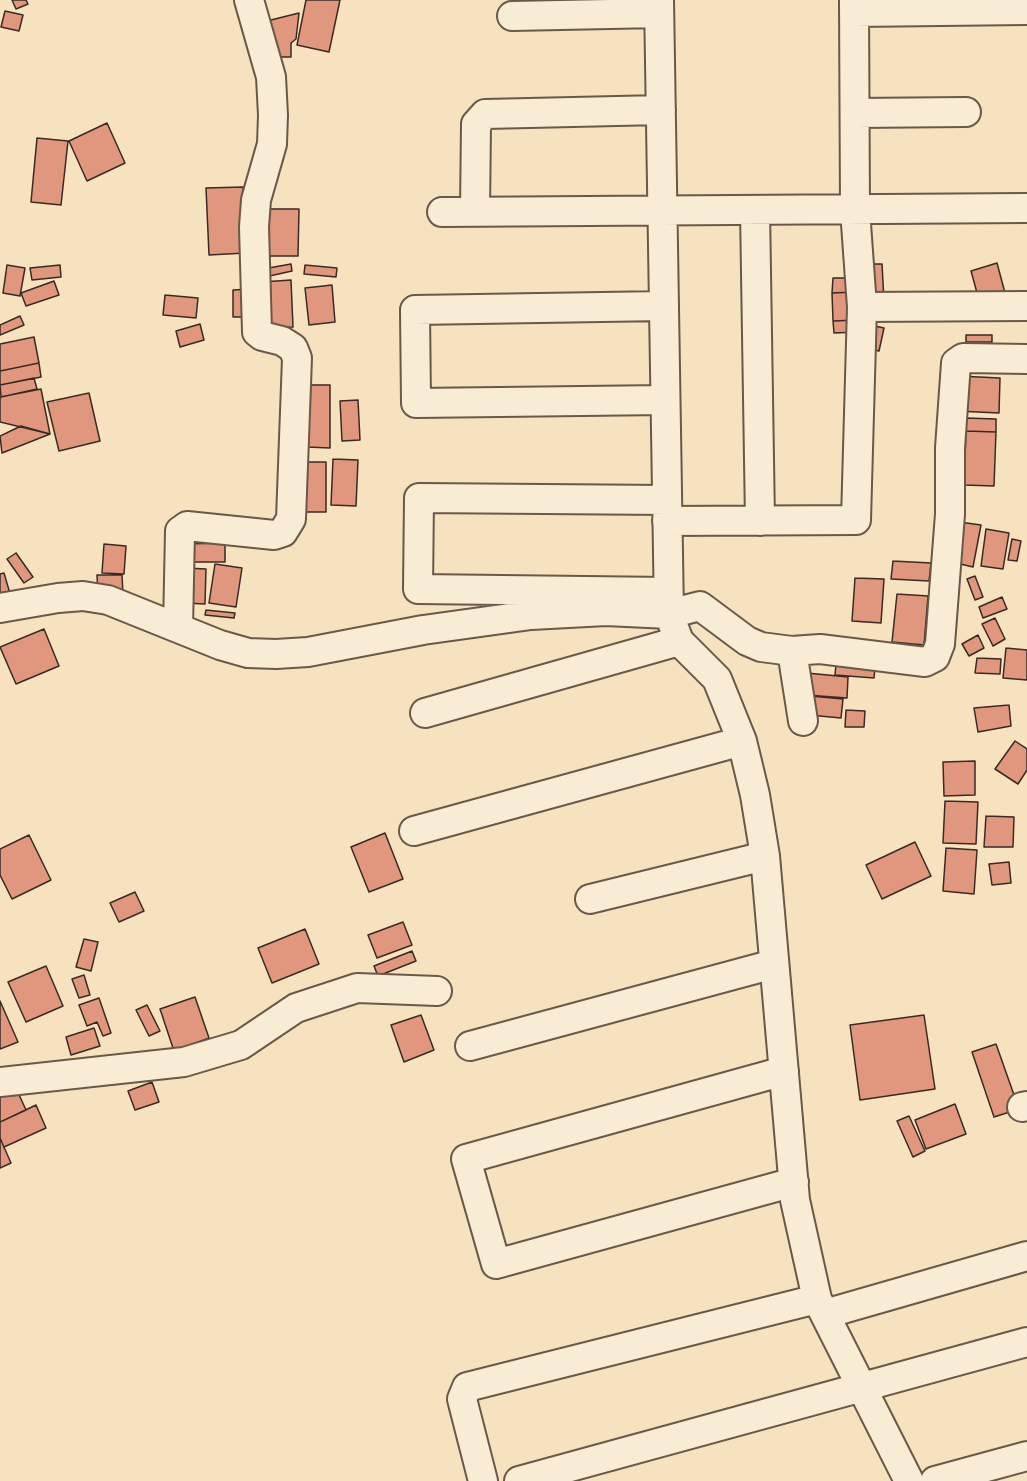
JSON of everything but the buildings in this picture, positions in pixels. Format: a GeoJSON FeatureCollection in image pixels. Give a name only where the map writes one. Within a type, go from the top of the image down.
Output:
{"type":"FeatureCollection","features":[{"type":"Feature","properties":{"kind":"street"},"geometry":{"type":"LineString","coordinates":[[178,628],[180,531],[183,528],[187,526],[274,535],[283,532],[291,519],[297,358],[293,348],[282,341],[262,336],[257,332],[254,227],[256,200],[272,144],[273,115],[271,77],[249,0]]}},
{"type":"Feature","properties":{"kind":"street"},"geometry":{"type":"LineString","coordinates":[[512,16],[659,6],[668,603],[679,641],[717,679],[742,741],[755,795],[765,856],[794,1182],[821,1306],[909,1481]]}},
{"type":"Feature","properties":{"kind":"street"},"geometry":{"type":"LineString","coordinates":[[1027,10],[854,6],[855,210],[862,307],[856,520],[760,520],[667,511],[419,498],[418,589],[700,606],[754,644],[792,651],[820,649],[925,662],[935,657],[940,644],[950,514],[950,448],[956,363],[963,358],[1027,359]]}},
{"type":"Feature","properties":{"kind":"street"},"geometry":{"type":"LineString","coordinates":[[475,211],[476,124],[486,114],[661,110]]}},
{"type":"Feature","properties":{"kind":"street"},"geometry":{"type":"LineString","coordinates":[[855,112],[966,112]]}},
{"type":"Feature","properties":{"kind":"street"},"geometry":{"type":"LineString","coordinates":[[442,212],[1026,208]]}},
{"type":"Feature","properties":{"kind":"street"},"geometry":{"type":"LineString","coordinates":[[755,210],[760,520]]}},
{"type":"Feature","properties":{"kind":"street"},"geometry":{"type":"LineString","coordinates":[[664,306],[415,309],[416,403],[665,400]]}},
{"type":"Feature","properties":{"kind":"street"},"geometry":{"type":"LineString","coordinates":[[862,307],[1026,306]]}},
{"type":"Feature","properties":{"kind":"street"},"geometry":{"type":"LineString","coordinates":[[0,608],[83,596],[108,600],[220,645],[248,653],[276,654],[308,652],[423,630],[531,615],[606,611],[668,603]]}},
{"type":"Feature","properties":{"kind":"street"},"geometry":{"type":"LineString","coordinates":[[425,713],[679,641]]}},
{"type":"Feature","properties":{"kind":"street"},"geometry":{"type":"LineString","coordinates":[[792,651],[803,721]]}},
{"type":"Feature","properties":{"kind":"street"},"geometry":{"type":"LineString","coordinates":[[414,831],[742,741]]}},
{"type":"Feature","properties":{"kind":"street"},"geometry":{"type":"LineString","coordinates":[[590,899],[765,856]]}},
{"type":"Feature","properties":{"kind":"street"},"geometry":{"type":"LineString","coordinates":[[470,1046],[774,964]]}},
{"type":"Feature","properties":{"kind":"street"},"geometry":{"type":"LineString","coordinates":[[0,1082],[158,1067],[184,1062],[241,1045],[296,1008],[357,988],[437,991]]}},
{"type":"Feature","properties":{"kind":"street"},"geometry":{"type":"LineString","coordinates":[[784,1071],[466,1159],[496,1264],[794,1182]]}},
{"type":"Feature","properties":{"kind":"street"},"geometry":{"type":"LineString","coordinates":[[483,1481],[462,1399],[467,1387],[1027,1256]]}},
{"type":"Feature","properties":{"kind":"street"},"geometry":{"type":"LineString","coordinates":[[519,1481],[1027,1342]]}},
{"type":"Feature","properties":{"kind":"street"},"geometry":{"type":"LineString","coordinates":[[935,1481],[1027,1456]]}}]}
